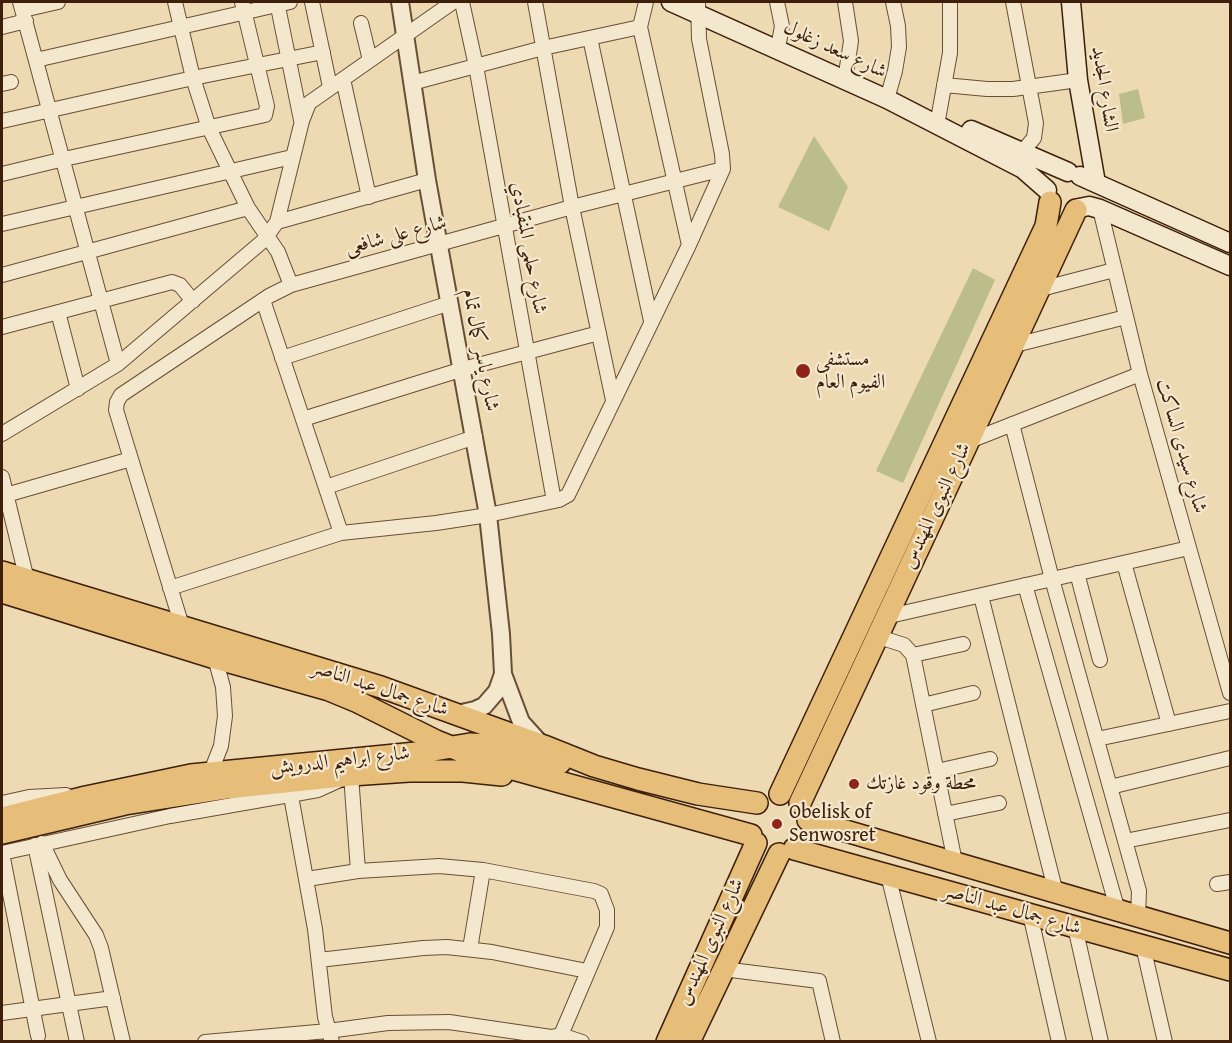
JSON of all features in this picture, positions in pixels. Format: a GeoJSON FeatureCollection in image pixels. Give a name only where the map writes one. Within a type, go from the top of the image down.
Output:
{"type":"FeatureCollection","features":[{"type":"Feature","properties":{"kind":"main road","name":"شارع سعد زغلول"},"geometry":{"type":"LineString","coordinates":[[671,2],[698,8],[887,99],[1023,169],[1049,196]]}},
{"type":"Feature","properties":{"kind":"main road","name":"الشارع الجديد"},"geometry":{"type":"LineString","coordinates":[[1071,2],[1078,80],[1091,154],[1080,176]]}},
{"type":"Feature","properties":{"kind":"main road","name":"شارع سعد زغلول"},"geometry":{"type":"LineString","coordinates":[[941,127],[968,129],[1230,243]]}},
{"type":"Feature","properties":{"kind":"main road"},"geometry":{"type":"LineString","coordinates":[[1077,209],[1085,200],[1087,189],[1080,176],[1056,174],[1048,184],[1049,196],[1054,207],[1064,211],[1077,209],[1089,206],[1100,208],[1230,266]]}},
{"type":"Feature","properties":{"kind":"main road","name":"شارع النبوى المهندس"},"geometry":{"type":"LineString","coordinates":[[804,812],[881,627],[899,564],[967,442],[1007,339],[1046,226],[1049,196]]}},
{"type":"Feature","properties":{"kind":"main road","name":"شارع النبوى المهندس"},"geometry":{"type":"LineString","coordinates":[[1016,312],[1037,290],[1077,209]]}},
{"type":"Feature","properties":{"kind":"main road","name":"شارع النبوى المهندس"},"geometry":{"type":"LineString","coordinates":[[780,794],[899,564],[1007,339]]}},
{"type":"Feature","properties":{"kind":"main road","name":"شارع جمال عبد الناصر"},"geometry":{"type":"LineString","coordinates":[[2,572],[381,687],[594,766],[698,794],[757,803]]}},
{"type":"Feature","properties":{"kind":"main road","name":"شارع جمال عبد الناصر"},"geometry":{"type":"LineString","coordinates":[[2,592],[215,658],[329,690],[449,747],[491,763],[632,801],[753,839]]}},
{"type":"Feature","properties":{"kind":"main road","name":"شارع ابراهيم الدرويش"},"geometry":{"type":"LineString","coordinates":[[2,818],[148,783],[210,774],[416,753],[449,747],[489,745],[554,762],[594,766]]}},
{"type":"Feature","properties":{"kind":"main road","name":"شارع ابراهيم الدرويش"},"geometry":{"type":"LineString","coordinates":[[2,833],[97,810],[181,795],[351,775],[409,771],[463,771],[560,782]]}},
{"type":"Feature","properties":{"kind":"main road"},"geometry":{"type":"LineString","coordinates":[[632,801],[641,792],[638,779]]}},
{"type":"Feature","properties":{"kind":"main road"},"geometry":{"type":"LineString","coordinates":[[780,794],[788,795],[804,812],[805,837],[787,851],[770,852],[753,839],[749,818],[757,803],[768,796],[780,794]]}},
{"type":"Feature","properties":{"kind":"main road","name":"شارع جمال عبد الناصر"},"geometry":{"type":"LineString","coordinates":[[804,812],[955,862],[1230,943]]}},
{"type":"Feature","properties":{"kind":"main road","name":"شارع النبوى المهندس"},"geometry":{"type":"LineString","coordinates":[[667,1041],[753,839]]}},
{"type":"Feature","properties":{"kind":"main road","name":"شارع النبوى المهندس"},"geometry":{"type":"LineString","coordinates":[[689,1041],[723,969],[787,851]]}},
{"type":"Feature","properties":{"kind":"main road","name":"شارع جمال عبد الناصر"},"geometry":{"type":"LineString","coordinates":[[787,851],[888,875],[1230,970]]}},
{"type":"Feature","properties":{"kind":"street"},"geometry":{"type":"LineString","coordinates":[[2,27],[23,11],[58,2]]}},
{"type":"Feature","properties":{"kind":"street"},"geometry":{"type":"LineString","coordinates":[[175,2],[193,78],[209,128],[228,172],[248,208],[278,252],[291,285]]}},
{"type":"Feature","properties":{"kind":"street"},"geometry":{"type":"LineString","coordinates":[[36,60],[180,26],[243,7],[281,2],[288,59],[302,121]]}},
{"type":"Feature","properties":{"kind":"street"},"geometry":{"type":"LineString","coordinates":[[312,2],[330,87]]}},
{"type":"Feature","properties":{"kind":"street","name":"شارع ياسر كمال تمام"},"geometry":{"type":"LineString","coordinates":[[400,2],[427,180],[488,515],[498,594],[503,674],[521,722],[527,731],[544,746]]}},
{"type":"Feature","properties":{"kind":"street"},"geometry":{"type":"LineString","coordinates":[[2,434],[118,363],[257,248],[277,222],[292,157],[309,103],[453,2]]}},
{"type":"Feature","properties":{"kind":"street","name":"شارع حلمى المنقبادي"},"geometry":{"type":"LineString","coordinates":[[462,2],[476,66],[554,501]]}},
{"type":"Feature","properties":{"kind":"street"},"geometry":{"type":"LineString","coordinates":[[535,2],[572,207],[614,400]]}},
{"type":"Feature","properties":{"kind":"street"},"geometry":{"type":"LineString","coordinates":[[646,2],[640,27],[689,245]]}},
{"type":"Feature","properties":{"kind":"street"},"geometry":{"type":"LineString","coordinates":[[777,2],[782,26],[778,48]]}},
{"type":"Feature","properties":{"kind":"street"},"geometry":{"type":"LineString","coordinates":[[845,2],[851,41],[845,80]]}},
{"type":"Feature","properties":{"kind":"street"},"geometry":{"type":"LineString","coordinates":[[887,99],[896,71],[899,47],[893,2]]}},
{"type":"Feature","properties":{"kind":"street"},"geometry":{"type":"LineString","coordinates":[[941,127],[944,85],[950,53],[950,2]]}},
{"type":"Feature","properties":{"kind":"street"},"geometry":{"type":"LineString","coordinates":[[1014,2],[1036,129],[1031,144],[1022,152]]}},
{"type":"Feature","properties":{"kind":"street"},"geometry":{"type":"LineString","coordinates":[[1062,2],[1074,43]]}},
{"type":"Feature","properties":{"kind":"street"},"geometry":{"type":"LineString","coordinates":[[2,174],[262,116],[267,112],[267,106],[243,7]]}},
{"type":"Feature","properties":{"kind":"street"},"geometry":{"type":"LineString","coordinates":[[170,588],[341,533],[488,515],[562,499],[570,492],[689,245],[723,169],[699,39],[698,8]]}},
{"type":"Feature","properties":{"kind":"street"},"geometry":{"type":"LineString","coordinates":[[23,11],[118,363]]}},
{"type":"Feature","properties":{"kind":"street"},"geometry":{"type":"LineString","coordinates":[[361,23],[370,60]]}},
{"type":"Feature","properties":{"kind":"street"},"geometry":{"type":"LineString","coordinates":[[412,83],[543,48],[640,27]]}},
{"type":"Feature","properties":{"kind":"street"},"geometry":{"type":"LineString","coordinates":[[590,38],[651,321]]}},
{"type":"Feature","properties":{"kind":"street"},"geometry":{"type":"LineString","coordinates":[[2,121],[193,78],[323,52]]}},
{"type":"Feature","properties":{"kind":"street"},"geometry":{"type":"LineString","coordinates":[[343,79],[369,197]]}},
{"type":"Feature","properties":{"kind":"street"},"geometry":{"type":"LineString","coordinates":[[944,85],[987,89],[1029,88],[1078,80]]}},
{"type":"Feature","properties":{"kind":"street"},"geometry":{"type":"LineString","coordinates":[[2,224],[292,157]]}},
{"type":"Feature","properties":{"kind":"street","name":"شارع على شافعى"},"geometry":{"type":"LineString","coordinates":[[131,459],[116,410],[121,395],[263,300],[291,285],[504,225],[723,169]]}},
{"type":"Feature","properties":{"kind":"street"},"geometry":{"type":"LineString","coordinates":[[277,222],[427,180]]}},
{"type":"Feature","properties":{"kind":"street"},"geometry":{"type":"LineString","coordinates":[[2,275],[248,208]]}},
{"type":"Feature","properties":{"kind":"street","name":"شارع سيدى الساكت"},"geometry":{"type":"LineString","coordinates":[[1100,208],[1140,374],[1230,693]]}},
{"type":"Feature","properties":{"kind":"street"},"geometry":{"type":"LineString","coordinates":[[1037,290],[1114,270]]}},
{"type":"Feature","properties":{"kind":"street"},"geometry":{"type":"LineString","coordinates":[[2,327],[172,282],[180,285],[193,301]]}},
{"type":"Feature","properties":{"kind":"street"},"geometry":{"type":"LineString","coordinates":[[263,300],[341,533]]}},
{"type":"Feature","properties":{"kind":"street"},"geometry":{"type":"LineString","coordinates":[[282,358],[450,303]]}},
{"type":"Feature","properties":{"kind":"street"},"geometry":{"type":"LineString","coordinates":[[58,312],[78,389]]}},
{"type":"Feature","properties":{"kind":"street"},"geometry":{"type":"LineString","coordinates":[[1007,339],[1126,317]]}},
{"type":"Feature","properties":{"kind":"street"},"geometry":{"type":"LineString","coordinates":[[303,419],[463,369],[599,333]]}},
{"type":"Feature","properties":{"kind":"street"},"geometry":{"type":"LineString","coordinates":[[967,442],[1140,374]]}},
{"type":"Feature","properties":{"kind":"street"},"geometry":{"type":"LineString","coordinates":[[1012,424],[1052,579],[1139,891],[1140,904],[1128,914],[1025,585]]}},
{"type":"Feature","properties":{"kind":"street"},"geometry":{"type":"LineString","coordinates":[[326,487],[475,437]]}},
{"type":"Feature","properties":{"kind":"street"},"geometry":{"type":"LineString","coordinates":[[6,495],[131,459],[182,627]]}},
{"type":"Feature","properties":{"kind":"street"},"geometry":{"type":"LineString","coordinates":[[2,477],[27,580]]}},
{"type":"Feature","properties":{"kind":"street"},"geometry":{"type":"LineString","coordinates":[[881,627],[981,596],[1189,548]]}},
{"type":"Feature","properties":{"kind":"street"},"geometry":{"type":"LineString","coordinates":[[1124,563],[1169,724]]}},
{"type":"Feature","properties":{"kind":"street"},"geometry":{"type":"LineString","coordinates":[[1077,573],[1100,660]]}},
{"type":"Feature","properties":{"kind":"street"},"geometry":{"type":"LineString","coordinates":[[981,596],[1056,893]]}},
{"type":"Feature","properties":{"kind":"street"},"geometry":{"type":"LineString","coordinates":[[881,627],[913,655],[955,862]]}},
{"type":"Feature","properties":{"kind":"street"},"geometry":{"type":"LineString","coordinates":[[913,655],[963,644]]}},
{"type":"Feature","properties":{"kind":"street"},"geometry":{"type":"LineString","coordinates":[[210,774],[221,746],[225,716],[223,687],[215,658]]}},
{"type":"Feature","properties":{"kind":"street"},"geometry":{"type":"LineString","coordinates":[[457,714],[476,710],[491,699],[497,692],[503,674]]}},
{"type":"Feature","properties":{"kind":"street"},"geometry":{"type":"LineString","coordinates":[[923,705],[973,693]]}},
{"type":"Feature","properties":{"kind":"street"},"geometry":{"type":"LineString","coordinates":[[1097,740],[1230,711]]}},
{"type":"Feature","properties":{"kind":"street"},"geometry":{"type":"LineString","coordinates":[[1110,787],[1230,758]]}},
{"type":"Feature","properties":{"kind":"street"},"geometry":{"type":"LineString","coordinates":[[937,771],[990,759]]}},
{"type":"Feature","properties":{"kind":"street"},"geometry":{"type":"LineString","coordinates":[[351,775],[358,871]]}},
{"type":"Feature","properties":{"kind":"street","name":"شارع ابراهيم الدرويش"},"geometry":{"type":"LineString","coordinates":[[2,853],[170,816],[318,790],[351,775]]}},
{"type":"Feature","properties":{"kind":"street","name":"شارع ابراهيم الدرويش"},"geometry":{"type":"LineString","coordinates":[[2,803],[40,796],[86,797]]}},
{"type":"Feature","properties":{"kind":"street"},"geometry":{"type":"LineString","coordinates":[[291,796],[307,879],[330,1036]]}},
{"type":"Feature","properties":{"kind":"street"},"geometry":{"type":"LineString","coordinates":[[945,814],[999,803]]}},
{"type":"Feature","properties":{"kind":"street"},"geometry":{"type":"LineString","coordinates":[[1125,842],[1230,820]]}},
{"type":"Feature","properties":{"kind":"street"},"geometry":{"type":"LineString","coordinates":[[39,844],[96,935],[123,1041]]}},
{"type":"Feature","properties":{"kind":"street"},"geometry":{"type":"LineString","coordinates":[[39,844],[77,1041]]}},
{"type":"Feature","properties":{"kind":"street"},"geometry":{"type":"LineString","coordinates":[[2,853],[38,1036]]}},
{"type":"Feature","properties":{"kind":"street"},"geometry":{"type":"LineString","coordinates":[[307,879],[358,871],[439,866],[483,870],[601,894],[608,910],[608,927],[559,1038]]}},
{"type":"Feature","properties":{"kind":"street"},"geometry":{"type":"LineString","coordinates":[[470,949],[483,870]]}},
{"type":"Feature","properties":{"kind":"street"},"geometry":{"type":"LineString","coordinates":[[888,875],[928,1041]]}},
{"type":"Feature","properties":{"kind":"street"},"geometry":{"type":"LineString","coordinates":[[1030,915],[1059,1041]]}},
{"type":"Feature","properties":{"kind":"street"},"geometry":{"type":"LineString","coordinates":[[1075,927],[1101,1041]]}},
{"type":"Feature","properties":{"kind":"street"},"geometry":{"type":"LineString","coordinates":[[1143,946],[1165,1041]]}},
{"type":"Feature","properties":{"kind":"street"},"geometry":{"type":"LineString","coordinates":[[319,960],[423,948],[470,949],[587,971]]}},
{"type":"Feature","properties":{"kind":"street"},"geometry":{"type":"LineString","coordinates":[[723,969],[819,981],[833,1041]]}},
{"type":"Feature","properties":{"kind":"street"},"geometry":{"type":"LineString","coordinates":[[2,1013],[113,998]]}},
{"type":"Feature","properties":{"kind":"street"},"geometry":{"type":"LineString","coordinates":[[205,1041],[330,1036],[388,1023],[448,1022],[582,1041]]}},
{"type":"Feature","properties":{"kind":"green space"},"geometry":{"type":"Polygon","coordinates":[[[1138,89],[1145,118],[1123,124],[1119,94],[1138,89]]]}},
{"type":"Feature","properties":{"kind":"green space"},"geometry":{"type":"Polygon","coordinates":[[[814,136],[848,187],[829,231],[778,207],[814,136]]]}},
{"type":"Feature","properties":{"kind":"green space"},"geometry":{"type":"Polygon","coordinates":[[[973,268],[995,280],[903,483],[876,471],[973,268]]]}},
{"type":"Feature","properties":{"kind":"place","name":"مستشفى الفيوم العام"},"geometry":{"type":"Point","coordinates":[803,371]}},
{"type":"Feature","properties":{"kind":"place","name":"محطة وقود غازتك"},"geometry":{"type":"Point","coordinates":[854,784]}},
{"type":"Feature","properties":{"kind":"place","name":"Obelisk of Senwosret"},"geometry":{"type":"Point","coordinates":[777,824]}}]}
